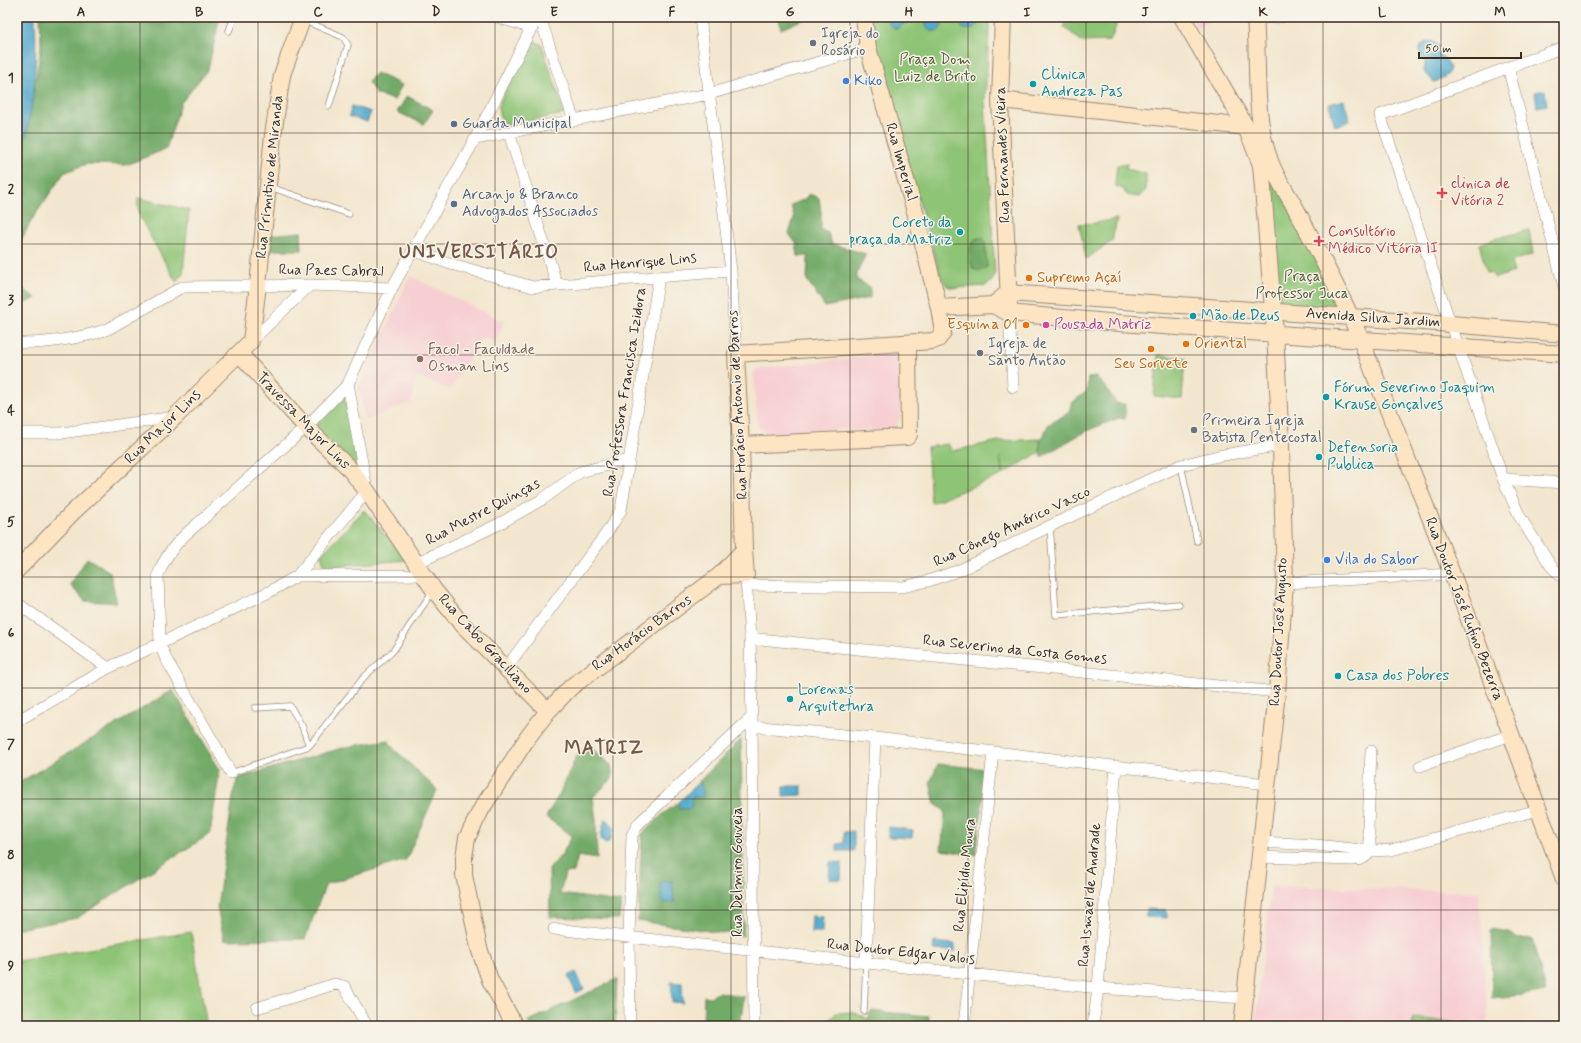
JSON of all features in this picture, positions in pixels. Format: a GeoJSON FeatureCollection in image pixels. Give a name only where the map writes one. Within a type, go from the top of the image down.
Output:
{"type":"FeatureCollection","features":[{"type":"Feature","properties":{"kind":"main road","name":"Rua Imperial"},"geometry":{"type":"LineString","coordinates":[[864,17],[868,48],[916,215],[939,308],[943,332],[938,340],[908,344]]}},
{"type":"Feature","properties":{"kind":"main road","name":"Rua Fernandes Vieira"},"geometry":{"type":"LineString","coordinates":[[1003,17],[1000,100],[1009,313]]}},
{"type":"Feature","properties":{"kind":"main road"},"geometry":{"type":"LineString","coordinates":[[1182,17],[1232,103],[1253,124],[1266,164]]}},
{"type":"Feature","properties":{"kind":"main road","name":"Rua Primitivo de Miranda"},"geometry":{"type":"LineString","coordinates":[[251,341],[282,75],[303,18]]}},
{"type":"Feature","properties":{"kind":"main road"},"geometry":{"type":"LineString","coordinates":[[1253,124],[1258,96],[1255,18]]}},
{"type":"Feature","properties":{"kind":"main road"},"geometry":{"type":"LineString","coordinates":[[1232,103],[1241,105],[1248,104],[1258,96]]}},
{"type":"Feature","properties":{"kind":"main road"},"geometry":{"type":"LineString","coordinates":[[1000,100],[1253,124]]}},
{"type":"Feature","properties":{"kind":"main road","name":"Rua Doutor José Augusto"},"geometry":{"type":"LineString","coordinates":[[1242,1026],[1277,692],[1285,583],[1281,445],[1266,164]]}},
{"type":"Feature","properties":{"kind":"main road","name":"Rua Doutor José Rufino Bezerra"},"geometry":{"type":"LineString","coordinates":[[1266,164],[1296,209],[1360,340],[1452,574],[1564,879]]}},
{"type":"Feature","properties":{"kind":"main road"},"geometry":{"type":"LineString","coordinates":[[939,308],[994,305],[1008,293]]}},
{"type":"Feature","properties":{"kind":"main road","name":"Avenida Silva Jardim"},"geometry":{"type":"LineString","coordinates":[[1008,293],[1450,324],[1564,334]]}},
{"type":"Feature","properties":{"kind":"main road","name":"Avenida Silva Jardim"},"geometry":{"type":"LineString","coordinates":[[994,305],[1009,313],[1120,323],[1564,354]]}},
{"type":"Feature","properties":{"kind":"main road","name":"Rua Major Lins"},"geometry":{"type":"LineString","coordinates":[[17,570],[72,513],[175,417],[251,341]]}},
{"type":"Feature","properties":{"kind":"main road"},"geometry":{"type":"LineString","coordinates":[[736,354],[908,344],[909,435],[907,437],[741,445]]}},
{"type":"Feature","properties":{"kind":"main road","name":"Travessa Major Lins"},"geometry":{"type":"LineString","coordinates":[[239,353],[306,427],[348,467],[367,491]]}},
{"type":"Feature","properties":{"kind":"main road","name":"Rua Horácio Antonio de Barros"},"geometry":{"type":"LineString","coordinates":[[736,354],[746,580]]}},
{"type":"Feature","properties":{"kind":"main road","name":"Rua Cabo Graciliano"},"geometry":{"type":"LineString","coordinates":[[367,491],[434,590],[460,622],[548,711]]}},
{"type":"Feature","properties":{"kind":"main road","name":"Rua Horácio Barros"},"geometry":{"type":"LineString","coordinates":[[514,1025],[490,980],[480,950],[464,875],[464,857],[467,838],[482,808],[528,738],[548,711],[580,678],[719,576],[744,550]]}},
{"type":"Feature","properties":{"kind":"main road"},"geometry":{"type":"LineString","coordinates":[[719,576],[746,580]]}},
{"type":"Feature","properties":{"kind":"street"},"geometry":{"type":"LineString","coordinates":[[497,17],[532,28]]}},
{"type":"Feature","properties":{"kind":"street"},"geometry":{"type":"LineString","coordinates":[[231,773],[165,657],[160,644],[158,576],[167,555],[185,535],[306,427],[348,384],[392,288],[476,139],[538,17]]}},
{"type":"Feature","properties":{"kind":"street"},"geometry":{"type":"LineString","coordinates":[[538,17],[574,121]]}},
{"type":"Feature","properties":{"kind":"street"},"geometry":{"type":"LineString","coordinates":[[700,17],[709,94]]}},
{"type":"Feature","properties":{"kind":"street"},"geometry":{"type":"LineString","coordinates":[[1255,18],[1281,17]]}},
{"type":"Feature","properties":{"kind":"street"},"geometry":{"type":"LineString","coordinates":[[1564,47],[1380,116],[1503,479],[1520,517],[1550,566],[1564,579]]}},
{"type":"Feature","properties":{"kind":"street"},"geometry":{"type":"LineString","coordinates":[[476,139],[509,134],[709,94],[868,48]]}},
{"type":"Feature","properties":{"kind":"street"},"geometry":{"type":"LineString","coordinates":[[1508,67],[1564,287]]}},
{"type":"Feature","properties":{"kind":"street","name":"Rua Horácio Antonio de Barros"},"geometry":{"type":"LineString","coordinates":[[709,94],[731,271],[736,354]]}},
{"type":"Feature","properties":{"kind":"street"},"geometry":{"type":"LineString","coordinates":[[509,134],[557,285]]}},
{"type":"Feature","properties":{"kind":"street","name":"Rua Henrique Lins"},"geometry":{"type":"LineString","coordinates":[[413,250],[457,266],[534,286],[731,271]]}},
{"type":"Feature","properties":{"kind":"street","name":"Rua Professora Francisca Izidora"},"geometry":{"type":"LineString","coordinates":[[506,668],[608,531],[620,510],[659,277]]}},
{"type":"Feature","properties":{"kind":"street","name":"Rua Paes Cabral"},"geometry":{"type":"LineString","coordinates":[[17,343],[33,344],[96,334],[108,329],[182,287],[310,285],[392,288]]}},
{"type":"Feature","properties":{"kind":"street","name":"Rua Major Lins"},"geometry":{"type":"LineString","coordinates":[[251,341],[310,285]]}},
{"type":"Feature","properties":{"kind":"street"},"geometry":{"type":"LineString","coordinates":[[1009,313],[1013,388]]}},
{"type":"Feature","properties":{"kind":"street","name":"Rua Cabo Graciliano"},"geometry":{"type":"LineString","coordinates":[[348,384],[367,491]]}},
{"type":"Feature","properties":{"kind":"street"},"geometry":{"type":"LineString","coordinates":[[17,433],[61,433],[175,417]]}},
{"type":"Feature","properties":{"kind":"street","name":"Rua Cônego Américo Vasco"},"geometry":{"type":"LineString","coordinates":[[746,580],[903,586],[928,581],[960,570],[1181,465],[1218,456],[1281,445]]}},
{"type":"Feature","properties":{"kind":"street","name":"Rua Mestre Quinças"},"geometry":{"type":"LineString","coordinates":[[421,569],[543,499],[580,472],[628,460]]}},
{"type":"Feature","properties":{"kind":"street"},"geometry":{"type":"LineString","coordinates":[[1503,479],[1564,483]]}},
{"type":"Feature","properties":{"kind":"street"},"geometry":{"type":"LineString","coordinates":[[17,721],[108,668],[270,592],[297,576],[367,491]]}},
{"type":"Feature","properties":{"kind":"street"},"geometry":{"type":"LineString","coordinates":[[297,576],[421,569]]}},
{"type":"Feature","properties":{"kind":"street"},"geometry":{"type":"LineString","coordinates":[[1285,583],[1452,574]]}},
{"type":"Feature","properties":{"kind":"street","name":"Rua Horácio Antonio de Barros"},"geometry":{"type":"LineString","coordinates":[[746,580],[750,638],[752,721]]}},
{"type":"Feature","properties":{"kind":"street"},"geometry":{"type":"LineString","coordinates":[[17,603],[108,668]]}},
{"type":"Feature","properties":{"kind":"street","name":"Rua Severino da Costa Gomes"},"geometry":{"type":"LineString","coordinates":[[750,638],[1277,692]]}},
{"type":"Feature","properties":{"kind":"street"},"geometry":{"type":"LineString","coordinates":[[630,1026],[629,937],[632,840],[635,829],[639,823],[752,721],[874,738],[1267,784]]}},
{"type":"Feature","properties":{"kind":"street","name":"Rua Delmiro Gouveia"},"geometry":{"type":"LineString","coordinates":[[752,721],[754,1026]]}},
{"type":"Feature","properties":{"kind":"street"},"geometry":{"type":"LineString","coordinates":[[1420,766],[1511,735]]}},
{"type":"Feature","properties":{"kind":"street"},"geometry":{"type":"LineString","coordinates":[[866,963],[874,738]]}},
{"type":"Feature","properties":{"kind":"street"},"geometry":{"type":"LineString","coordinates":[[1261,850],[1353,860],[1361,860],[1366,857],[1371,851],[1368,828],[1371,751]]}},
{"type":"Feature","properties":{"kind":"street","name":"Rua Elipídio Moura"},"geometry":{"type":"LineString","coordinates":[[964,1026],[993,752]]}},
{"type":"Feature","properties":{"kind":"street","name":"Rua Ismael de Andrade"},"geometry":{"type":"LineString","coordinates":[[1093,1026],[1098,988],[1116,766]]}},
{"type":"Feature","properties":{"kind":"street"},"geometry":{"type":"LineString","coordinates":[[1371,851],[1391,850],[1413,845],[1538,810]]}},
{"type":"Feature","properties":{"kind":"street","name":"Rua Doutor Edgar Valois"},"geometry":{"type":"LineString","coordinates":[[554,929],[1098,988],[1244,998]]}},
{"type":"Feature","properties":{"kind":"street"},"geometry":{"type":"LineString","coordinates":[[257,1008],[335,984],[340,984],[344,986],[368,1026]]}},
{"type":"Feature","properties":{"kind":"lane"},"geometry":{"type":"LineString","coordinates":[[229,31],[234,17]]}},
{"type":"Feature","properties":{"kind":"lane"},"geometry":{"type":"LineString","coordinates":[[303,18],[343,37],[348,45],[329,106]]}},
{"type":"Feature","properties":{"kind":"lane"},"geometry":{"type":"LineString","coordinates":[[268,186],[349,214]]}},
{"type":"Feature","properties":{"kind":"lane"},"geometry":{"type":"LineString","coordinates":[[1181,465],[1197,541]]}},
{"type":"Feature","properties":{"kind":"lane"},"geometry":{"type":"LineString","coordinates":[[1050,526],[1056,615],[1179,604]]}},
{"type":"Feature","properties":{"kind":"lane"},"geometry":{"type":"LineString","coordinates":[[231,773],[309,746],[364,676],[393,651],[434,590]]}},
{"type":"Feature","properties":{"kind":"lane"},"geometry":{"type":"LineString","coordinates":[[255,708],[290,706],[302,726],[309,746]]}},
{"type":"Feature","properties":{"kind":"lane"},"geometry":{"type":"LineString","coordinates":[[864,1011],[866,963]]}},
{"type":"Feature","properties":{"kind":"shaded area"},"geometry":{"type":"Polygon","coordinates":[[[1191,17],[1217,17],[1197,28],[1191,17]]]}},
{"type":"Feature","properties":{"kind":"shaded area","name":"Facol - Faculdade Osman Lins"},"geometry":{"type":"Polygon","coordinates":[[[410,276],[504,322],[495,342],[482,337],[450,390],[417,376],[411,402],[366,420],[358,390],[410,276]]]}},
{"type":"Feature","properties":{"kind":"shaded area"},"geometry":{"type":"Polygon","coordinates":[[[888,354],[896,357],[901,362],[901,417],[895,426],[886,430],[823,430],[766,433],[758,427],[753,375],[757,369],[888,354]]]}},
{"type":"Feature","properties":{"kind":"shaded area"},"geometry":{"type":"Polygon","coordinates":[[[1271,886],[1479,892],[1488,1026],[1255,1026],[1271,886]]]}},
{"type":"Feature","properties":{"kind":"green space"},"geometry":{"type":"Polygon","coordinates":[[[40,17],[220,17],[208,69],[181,103],[166,149],[126,165],[86,164],[64,173],[33,218],[17,247],[17,167],[23,148],[30,114],[41,47],[40,17]]]}},
{"type":"Feature","properties":{"kind":"green space"},"geometry":{"type":"Polygon","coordinates":[[[779,17],[803,17],[804,19],[781,29],[779,17]]]}},
{"type":"Feature","properties":{"kind":"green space","name":"Praça Dom Luiz de Brito"},"geometry":{"type":"Polygon","coordinates":[[[872,17],[990,17],[985,100],[995,275],[991,282],[985,286],[954,288],[947,286],[941,278],[874,45],[872,17]]]}},
{"type":"Feature","properties":{"kind":"green space"},"geometry":{"type":"Polygon","coordinates":[[[1068,17],[1114,17],[1116,26],[1112,37],[1108,41],[1082,42],[1064,27],[1068,17]]]}},
{"type":"Feature","properties":{"kind":"green space"},"geometry":{"type":"Polygon","coordinates":[[[535,41],[542,45],[565,114],[506,125],[500,118],[498,107],[510,78],[529,43],[535,41]]]}},
{"type":"Feature","properties":{"kind":"green space"},"geometry":{"type":"Polygon","coordinates":[[[376,73],[402,85],[394,100],[376,94],[368,82],[376,73]]]}},
{"type":"Feature","properties":{"kind":"green space"},"geometry":{"type":"Polygon","coordinates":[[[407,96],[433,110],[424,124],[397,112],[407,96]]]}},
{"type":"Feature","properties":{"kind":"green space"},"geometry":{"type":"Polygon","coordinates":[[[1127,163],[1126,169],[1146,174],[1146,190],[1139,197],[1127,195],[1123,189],[1115,186],[1117,165],[1126,165],[1127,163]]]}},
{"type":"Feature","properties":{"kind":"green space","name":"Praça Professor Juca"},"geometry":{"type":"Polygon","coordinates":[[[1270,171],[1343,313],[1281,309],[1265,173],[1270,171]]]}},
{"type":"Feature","properties":{"kind":"green space"},"geometry":{"type":"Polygon","coordinates":[[[809,194],[819,198],[821,230],[828,233],[832,244],[866,254],[859,268],[856,279],[870,287],[870,298],[825,307],[807,280],[808,256],[798,256],[796,243],[789,234],[794,217],[791,205],[803,200],[809,194]]]}},
{"type":"Feature","properties":{"kind":"green space"},"geometry":{"type":"Polygon","coordinates":[[[138,198],[189,210],[183,273],[176,282],[138,212],[138,198]]]}},
{"type":"Feature","properties":{"kind":"green space"},"geometry":{"type":"Polygon","coordinates":[[[1117,219],[1112,241],[1086,259],[1079,224],[1096,223],[1117,219]]]}},
{"type":"Feature","properties":{"kind":"green space"},"geometry":{"type":"Polygon","coordinates":[[[1529,230],[1533,254],[1511,262],[1514,272],[1495,278],[1491,273],[1487,273],[1479,244],[1529,230]]]}},
{"type":"Feature","properties":{"kind":"green space"},"geometry":{"type":"Polygon","coordinates":[[[301,232],[302,250],[269,250],[269,235],[301,232]]]}},
{"type":"Feature","properties":{"kind":"green space"},"geometry":{"type":"Polygon","coordinates":[[[981,238],[985,241],[987,267],[979,270],[973,269],[970,253],[971,246],[975,239],[981,238]]]}},
{"type":"Feature","properties":{"kind":"green space"},"geometry":{"type":"Polygon","coordinates":[[[17,285],[36,298],[17,307],[17,285]]]}},
{"type":"Feature","properties":{"kind":"green space"},"geometry":{"type":"Polygon","coordinates":[[[1158,355],[1185,358],[1182,399],[1154,396],[1158,355]]]}},
{"type":"Feature","properties":{"kind":"green space"},"geometry":{"type":"Polygon","coordinates":[[[1096,377],[1106,388],[1116,403],[1125,404],[1125,419],[1119,418],[1086,431],[1041,457],[1040,439],[1044,435],[1048,425],[1068,413],[1073,402],[1087,391],[1088,378],[1096,377]]]}},
{"type":"Feature","properties":{"kind":"green space"},"geometry":{"type":"Polygon","coordinates":[[[344,394],[362,475],[315,426],[344,394]]]}},
{"type":"Feature","properties":{"kind":"green space"},"geometry":{"type":"Polygon","coordinates":[[[1040,439],[1040,452],[1003,474],[1000,457],[1002,475],[931,503],[927,447],[948,444],[952,451],[998,441],[1040,439]]]}},
{"type":"Feature","properties":{"kind":"green space"},"geometry":{"type":"Polygon","coordinates":[[[364,510],[407,560],[325,567],[321,555],[364,510]]]}},
{"type":"Feature","properties":{"kind":"green space"},"geometry":{"type":"Polygon","coordinates":[[[87,558],[110,572],[117,603],[85,601],[70,585],[87,558]]]}},
{"type":"Feature","properties":{"kind":"green space"},"geometry":{"type":"Polygon","coordinates":[[[173,690],[220,770],[210,834],[77,918],[17,929],[17,784],[173,690]]]}},
{"type":"Feature","properties":{"kind":"green space"},"geometry":{"type":"Polygon","coordinates":[[[741,739],[744,936],[638,921],[642,834],[663,814],[678,803],[741,739]]]}},
{"type":"Feature","properties":{"kind":"green space"},"geometry":{"type":"Polygon","coordinates":[[[388,740],[394,749],[437,790],[406,860],[326,884],[305,939],[224,940],[217,907],[234,790],[238,778],[346,747],[388,740]]]}},
{"type":"Feature","properties":{"kind":"green space"},"geometry":{"type":"Polygon","coordinates":[[[588,745],[611,765],[613,778],[593,797],[596,820],[597,859],[578,856],[574,872],[565,873],[560,894],[621,902],[619,919],[550,917],[549,869],[562,854],[572,836],[546,817],[560,793],[577,755],[588,745]]]}},
{"type":"Feature","properties":{"kind":"green space"},"geometry":{"type":"Polygon","coordinates":[[[938,764],[986,769],[976,855],[941,850],[945,816],[944,810],[935,804],[930,783],[938,764]]]}},
{"type":"Feature","properties":{"kind":"green space"},"geometry":{"type":"Polygon","coordinates":[[[1491,929],[1509,932],[1518,939],[1532,938],[1546,991],[1492,998],[1491,929]]]}},
{"type":"Feature","properties":{"kind":"green space"},"geometry":{"type":"Polygon","coordinates":[[[191,932],[207,1026],[17,1026],[17,961],[191,932]]]}},
{"type":"Feature","properties":{"kind":"green space"},"geometry":{"type":"Polygon","coordinates":[[[617,979],[615,1026],[531,1026],[527,1022],[617,979]]]}},
{"type":"Feature","properties":{"kind":"green space"},"geometry":{"type":"Polygon","coordinates":[[[719,992],[744,997],[740,1026],[707,1026],[703,1022],[704,996],[711,997],[719,992]]]}},
{"type":"Feature","properties":{"kind":"green space"},"geometry":{"type":"Polygon","coordinates":[[[871,1011],[929,1016],[928,1026],[875,1026],[876,1023],[868,1019],[871,1011]]]}},
{"type":"Feature","properties":{"kind":"green space"},"geometry":{"type":"Polygon","coordinates":[[[853,1012],[876,1023],[875,1026],[823,1026],[836,1013],[853,1012]]]}},
{"type":"Feature","properties":{"kind":"green space"},"geometry":{"type":"Polygon","coordinates":[[[1413,1018],[1487,1026],[1412,1026],[1413,1018]]]}},
{"type":"Feature","properties":{"kind":"water"},"geometry":{"type":"Polygon","coordinates":[[[17,17],[35,17],[36,55],[31,112],[17,167],[17,17]]]}},
{"type":"Feature","properties":{"kind":"water"},"geometry":{"type":"Polygon","coordinates":[[[886,17],[907,17],[908,21],[896,29],[889,24],[886,17]]]}},
{"type":"Feature","properties":{"kind":"water"},"geometry":{"type":"Polygon","coordinates":[[[935,17],[941,19],[942,26],[938,31],[931,31],[927,28],[925,23],[929,18],[935,17]]]}},
{"type":"Feature","properties":{"kind":"water"},"geometry":{"type":"Polygon","coordinates":[[[961,17],[980,17],[980,21],[974,29],[963,29],[960,23],[961,17]]]}},
{"type":"Feature","properties":{"kind":"water"},"geometry":{"type":"Polygon","coordinates":[[[1432,41],[1438,45],[1440,54],[1447,61],[1450,68],[1448,74],[1444,78],[1434,82],[1424,72],[1425,61],[1420,54],[1420,48],[1422,45],[1432,41]]]}},
{"type":"Feature","properties":{"kind":"water"},"geometry":{"type":"Polygon","coordinates":[[[1545,90],[1547,105],[1537,107],[1535,92],[1545,90]]]}},
{"type":"Feature","properties":{"kind":"water"},"geometry":{"type":"Polygon","coordinates":[[[1344,100],[1350,121],[1335,126],[1329,104],[1344,100]]]}},
{"type":"Feature","properties":{"kind":"water"},"geometry":{"type":"Polygon","coordinates":[[[352,106],[371,112],[367,122],[349,116],[352,106]]]}},
{"type":"Feature","properties":{"kind":"water"},"geometry":{"type":"Polygon","coordinates":[[[700,781],[704,797],[692,797],[691,809],[679,809],[678,803],[700,781]]]}},
{"type":"Feature","properties":{"kind":"water"},"geometry":{"type":"Polygon","coordinates":[[[783,786],[802,786],[802,795],[783,796],[783,786]]]}},
{"type":"Feature","properties":{"kind":"water"},"geometry":{"type":"Polygon","coordinates":[[[605,819],[608,820],[614,828],[610,841],[606,843],[601,840],[605,819]]]}},
{"type":"Feature","properties":{"kind":"water"},"geometry":{"type":"Polygon","coordinates":[[[889,827],[913,830],[912,838],[888,837],[889,827]]]}},
{"type":"Feature","properties":{"kind":"water"},"geometry":{"type":"Polygon","coordinates":[[[854,831],[854,851],[837,851],[837,844],[844,843],[844,832],[854,831]]]}},
{"type":"Feature","properties":{"kind":"water"},"geometry":{"type":"Polygon","coordinates":[[[830,862],[842,863],[841,880],[829,879],[830,862]]]}},
{"type":"Feature","properties":{"kind":"water"},"geometry":{"type":"Polygon","coordinates":[[[672,881],[674,902],[662,903],[660,882],[672,881]]]}},
{"type":"Feature","properties":{"kind":"water"},"geometry":{"type":"Polygon","coordinates":[[[1146,909],[1167,910],[1167,918],[1146,917],[1146,909]]]}},
{"type":"Feature","properties":{"kind":"water"},"geometry":{"type":"Polygon","coordinates":[[[812,916],[823,917],[822,932],[811,932],[812,916]]]}},
{"type":"Feature","properties":{"kind":"water"},"geometry":{"type":"Polygon","coordinates":[[[934,942],[955,944],[955,951],[933,950],[934,942]]]}},
{"type":"Feature","properties":{"kind":"water"},"geometry":{"type":"Polygon","coordinates":[[[576,972],[584,989],[576,993],[568,976],[576,972]]]}},
{"type":"Feature","properties":{"kind":"water"},"geometry":{"type":"Polygon","coordinates":[[[671,982],[682,983],[683,1003],[672,1002],[671,982]]]}},
{"type":"Feature","properties":{"kind":"place","name":"Igreja do Rosário"},"geometry":{"type":"Point","coordinates":[813,43]}},
{"type":"Feature","properties":{"kind":"place","name":"Kiko"},"geometry":{"type":"Point","coordinates":[846,81]}},
{"type":"Feature","properties":{"kind":"place","name":"Clinica Andreza Pas"},"geometry":{"type":"Point","coordinates":[1033,84]}},
{"type":"Feature","properties":{"kind":"place","name":"Guarda Municipal"},"geometry":{"type":"Point","coordinates":[454,124]}},
{"type":"Feature","properties":{"kind":"place","name":"clinica de Vitória 2"},"geometry":{"type":"Point","coordinates":[1442,193]}},
{"type":"Feature","properties":{"kind":"place","name":"Arcanjo & Branco Advogados Associados"},"geometry":{"type":"Point","coordinates":[454,204]}},
{"type":"Feature","properties":{"kind":"place","name":"Coreto da praça da Matriz"},"geometry":{"type":"Point","coordinates":[960,232]}},
{"type":"Feature","properties":{"kind":"place","name":"Consultório Médico Vitória II"},"geometry":{"type":"Point","coordinates":[1319,241]}},
{"type":"Feature","properties":{"kind":"place","name":"Supremo Açaí"},"geometry":{"type":"Point","coordinates":[1029,278]}},
{"type":"Feature","properties":{"kind":"place","name":"Mão de Deus"},"geometry":{"type":"Point","coordinates":[1193,316]}},
{"type":"Feature","properties":{"kind":"place","name":"Esquina 01"},"geometry":{"type":"Point","coordinates":[1026,325]}},
{"type":"Feature","properties":{"kind":"place","name":"Pousada Matriz"},"geometry":{"type":"Point","coordinates":[1046,325]}},
{"type":"Feature","properties":{"kind":"place","name":"Oriental"},"geometry":{"type":"Point","coordinates":[1186,344]}},
{"type":"Feature","properties":{"kind":"place","name":"Seu Sorvete"},"geometry":{"type":"Point","coordinates":[1151,349]}},
{"type":"Feature","properties":{"kind":"place","name":"Igreja de Santo Antão"},"geometry":{"type":"Point","coordinates":[980,353]}},
{"type":"Feature","properties":{"kind":"place","name":"Facol - Faculdade Osman Lins"},"geometry":{"type":"Point","coordinates":[420,359]}},
{"type":"Feature","properties":{"kind":"place","name":"Fórum Severino Joaquim Krause Gonçalves"},"geometry":{"type":"Point","coordinates":[1326,397]}},
{"type":"Feature","properties":{"kind":"place","name":"Primeira Igreja Batista Pentecostal"},"geometry":{"type":"Point","coordinates":[1194,430]}},
{"type":"Feature","properties":{"kind":"place","name":"Defensoria Publica"},"geometry":{"type":"Point","coordinates":[1319,457]}},
{"type":"Feature","properties":{"kind":"place","name":"Vila do Sabor"},"geometry":{"type":"Point","coordinates":[1327,560]}},
{"type":"Feature","properties":{"kind":"place","name":"Casa dos Pobres"},"geometry":{"type":"Point","coordinates":[1338,676]}},
{"type":"Feature","properties":{"kind":"place","name":"Lorenas Arquitetura"},"geometry":{"type":"Point","coordinates":[790,699]}},
{"type":"Feature","properties":{"kind":"district","name":"UNIVERSITÁRIO"},"geometry":{"type":"Point","coordinates":[479,252]}},
{"type":"Feature","properties":{"kind":"district","name":"MATRIZ"},"geometry":{"type":"Point","coordinates":[604,748]}}]}
